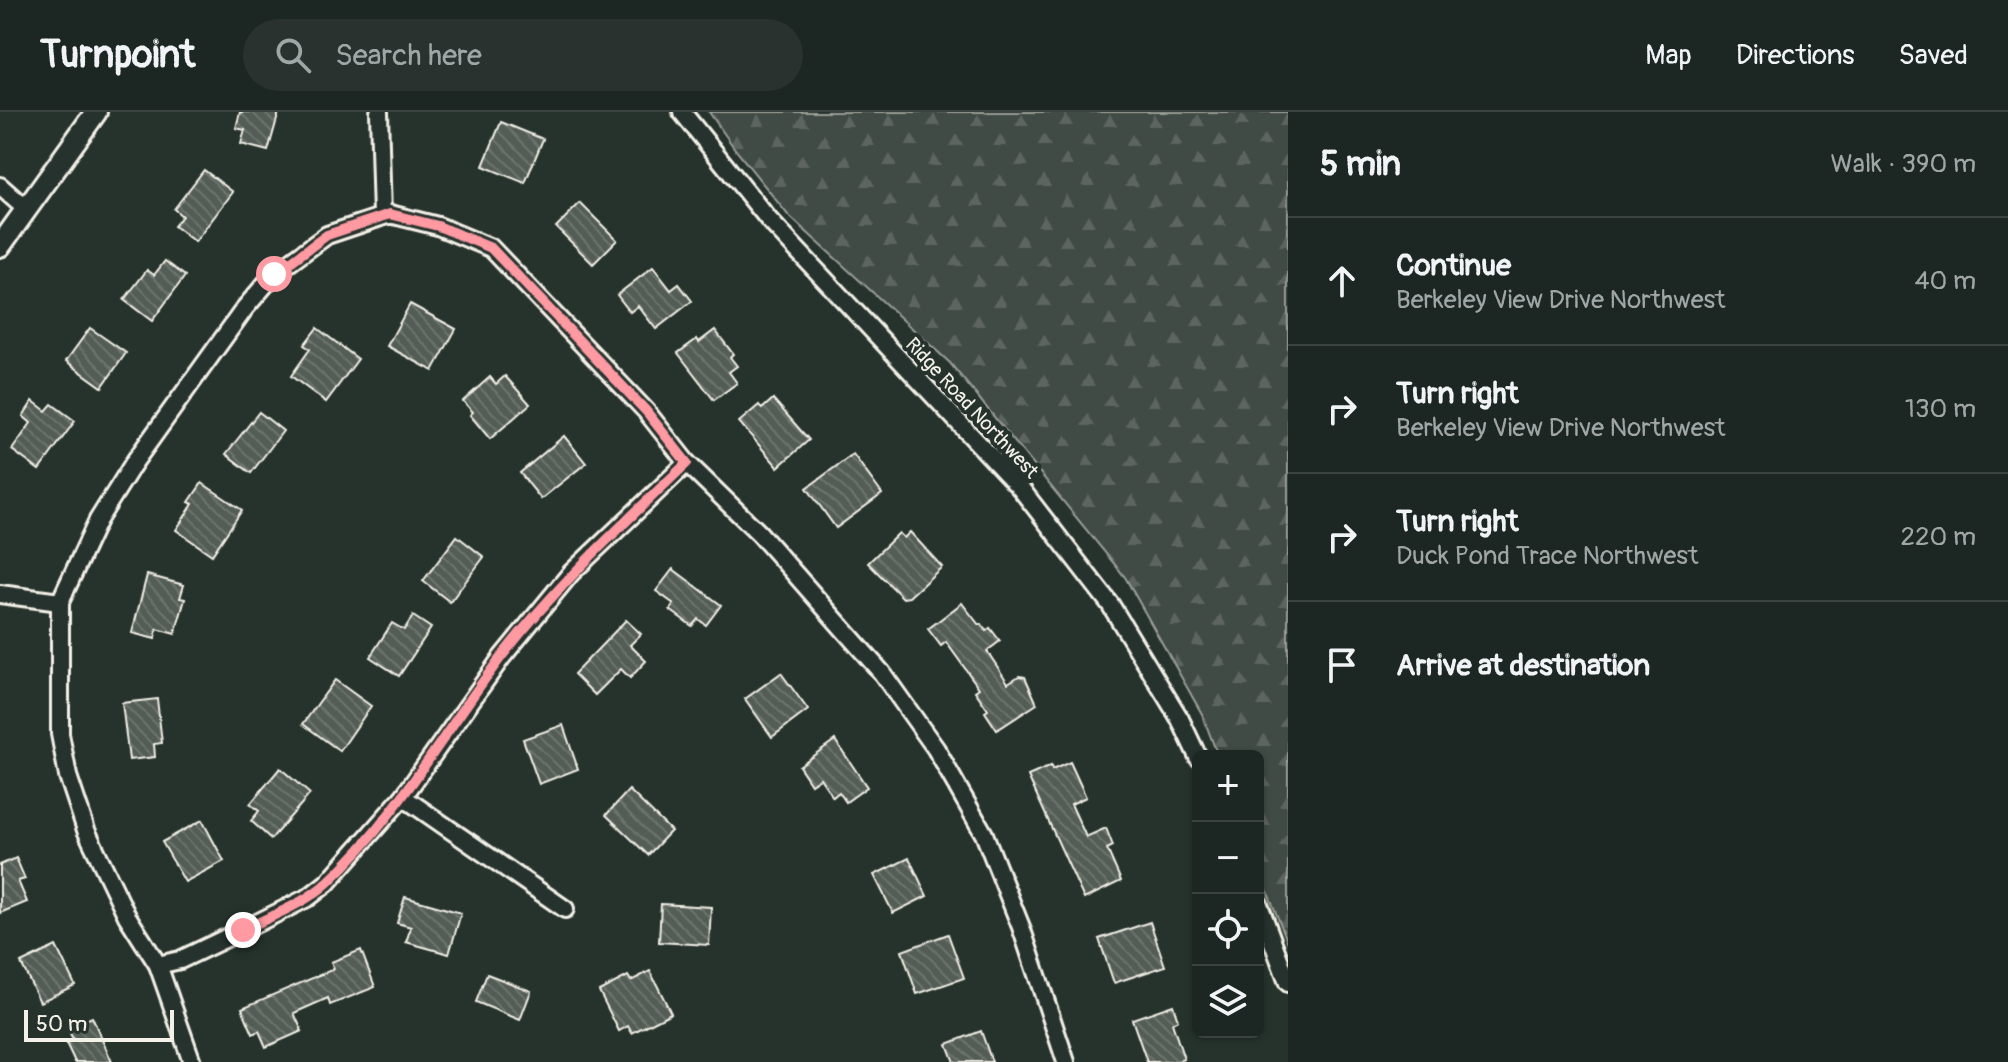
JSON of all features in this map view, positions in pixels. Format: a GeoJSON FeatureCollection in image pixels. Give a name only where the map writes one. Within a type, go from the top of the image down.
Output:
{"type":"FeatureCollection","features":[{"type":"Feature","properties":{"kind":"street"},"geometry":{"type":"LineString","coordinates":[[0,246],[96,112]]}},
{"type":"Feature","properties":{"kind":"street"},"geometry":{"type":"LineString","coordinates":[[379,112],[382,216]]}},
{"type":"Feature","properties":{"kind":"street","name":"Ridge Road Northwest"},"geometry":{"type":"LineString","coordinates":[[682,112],[769,220],[1021,489],[1110,604],[1180,719],[1195,750]]}},
{"type":"Feature","properties":{"kind":"street"},"geometry":{"type":"LineString","coordinates":[[0,186],[26,209]]}},
{"type":"Feature","properties":{"kind":"street"},"geometry":{"type":"LineString","coordinates":[[192,1062],[158,965],[127,916],[86,830],[68,776],[60,734],[60,602],[98,520],[135,461],[264,285],[327,235],[390,214],[438,226],[491,248],[646,411],[687,463],[759,533],[882,673],[936,749],[984,834],[1004,882],[1066,1062]]}},
{"type":"Feature","properties":{"kind":"street"},"geometry":{"type":"LineString","coordinates":[[158,965],[180,960],[309,897],[327,883],[403,797],[502,657],[571,573],[687,463]]}},
{"type":"Feature","properties":{"kind":"street"},"geometry":{"type":"LineString","coordinates":[[0,594],[60,602]]}},
{"type":"Feature","properties":{"kind":"street"},"geometry":{"type":"LineString","coordinates":[[403,797],[565,909]]}},
{"type":"Feature","properties":{"kind":"street"},"geometry":{"type":"LineString","coordinates":[[1264,918],[1288,983]]}},
{"type":"Feature","properties":{"kind":"green space"},"geometry":{"type":"Polygon","coordinates":[[[709,112],[1288,112],[1288,943],[1264,883],[1264,750],[1216,750],[1202,714],[1125,577],[950,363],[788,215],[709,112]]]}},
{"type":"Feature","properties":{"kind":"building"},"geometry":{"type":"Polygon","coordinates":[[[240,112],[279,112],[268,151],[241,144],[245,130],[236,128],[240,112]]]}},
{"type":"Feature","properties":{"kind":"building"},"geometry":{"type":"Polygon","coordinates":[[[501,122],[543,139],[525,183],[483,166],[501,122]]]}},
{"type":"Feature","properties":{"kind":"building"},"geometry":{"type":"Polygon","coordinates":[[[204,170],[233,192],[195,242],[174,226],[182,216],[174,209],[204,170]]]}},
{"type":"Feature","properties":{"kind":"building"},"geometry":{"type":"Polygon","coordinates":[[[580,203],[617,240],[593,264],[556,227],[580,203]]]}},
{"type":"Feature","properties":{"kind":"building"},"geometry":{"type":"Polygon","coordinates":[[[165,261],[185,276],[152,321],[124,300],[147,270],[154,275],[165,261]]]}},
{"type":"Feature","properties":{"kind":"building"},"geometry":{"type":"Polygon","coordinates":[[[653,267],[671,290],[679,284],[692,301],[656,329],[638,306],[630,312],[617,295],[653,267]]]}},
{"type":"Feature","properties":{"kind":"building"},"geometry":{"type":"Polygon","coordinates":[[[410,304],[456,329],[433,371],[387,346],[410,304]]]}},
{"type":"Feature","properties":{"kind":"building"},"geometry":{"type":"Polygon","coordinates":[[[90,328],[126,353],[102,387],[66,361],[90,328]]]}},
{"type":"Feature","properties":{"kind":"building"},"geometry":{"type":"Polygon","coordinates":[[[317,328],[358,359],[326,402],[291,376],[310,349],[304,345],[317,328]]]}},
{"type":"Feature","properties":{"kind":"building"},"geometry":{"type":"Polygon","coordinates":[[[715,330],[733,354],[730,357],[737,366],[729,372],[737,383],[714,400],[678,353],[715,330]]]}},
{"type":"Feature","properties":{"kind":"building"},"geometry":{"type":"Polygon","coordinates":[[[505,376],[530,404],[490,439],[470,415],[473,412],[463,401],[490,377],[496,384],[505,376]]]}},
{"type":"Feature","properties":{"kind":"building"},"geometry":{"type":"Polygon","coordinates":[[[773,399],[809,440],[778,467],[739,422],[759,405],[762,409],[773,399]]]}},
{"type":"Feature","properties":{"kind":"building"},"geometry":{"type":"Polygon","coordinates":[[[33,401],[46,411],[52,404],[75,421],[39,470],[12,450],[31,423],[23,416],[33,401]]]}},
{"type":"Feature","properties":{"kind":"building"},"geometry":{"type":"Polygon","coordinates":[[[259,412],[283,431],[251,473],[226,454],[259,412]]]}},
{"type":"Feature","properties":{"kind":"building"},"geometry":{"type":"Polygon","coordinates":[[[564,436],[586,463],[541,499],[520,473],[564,436]]]}},
{"type":"Feature","properties":{"kind":"building"},"geometry":{"type":"Polygon","coordinates":[[[853,454],[882,494],[836,528],[807,488],[853,454]]]}},
{"type":"Feature","properties":{"kind":"building"},"geometry":{"type":"Polygon","coordinates":[[[202,483],[242,510],[212,555],[176,530],[202,483]]]}},
{"type":"Feature","properties":{"kind":"building"},"geometry":{"type":"Polygon","coordinates":[[[910,532],[942,567],[909,597],[903,598],[868,563],[899,533],[904,538],[910,532]]]}},
{"type":"Feature","properties":{"kind":"building"},"geometry":{"type":"Polygon","coordinates":[[[457,536],[484,557],[450,602],[423,581],[457,536]]]}},
{"type":"Feature","properties":{"kind":"building"},"geometry":{"type":"Polygon","coordinates":[[[673,569],[721,605],[706,625],[698,619],[692,626],[670,610],[674,604],[656,591],[673,569]]]}},
{"type":"Feature","properties":{"kind":"building"},"geometry":{"type":"Polygon","coordinates":[[[147,575],[184,585],[180,598],[185,599],[175,634],[157,629],[155,639],[132,633],[147,575]]]}},
{"type":"Feature","properties":{"kind":"building"},"geometry":{"type":"Polygon","coordinates":[[[962,603],[979,625],[986,631],[990,628],[1000,641],[987,651],[1008,683],[1019,676],[1025,677],[1037,704],[997,730],[975,691],[979,688],[946,642],[941,646],[928,629],[962,603]]]}},
{"type":"Feature","properties":{"kind":"building"},"geometry":{"type":"Polygon","coordinates":[[[413,616],[431,628],[399,676],[370,657],[392,623],[404,630],[413,616]]]}},
{"type":"Feature","properties":{"kind":"building"},"geometry":{"type":"Polygon","coordinates":[[[626,620],[641,634],[630,645],[646,661],[630,678],[621,669],[595,695],[574,674],[626,620]]]}},
{"type":"Feature","properties":{"kind":"building"},"geometry":{"type":"Polygon","coordinates":[[[781,673],[808,710],[772,737],[745,699],[781,673]]]}},
{"type":"Feature","properties":{"kind":"building"},"geometry":{"type":"Polygon","coordinates":[[[335,680],[371,706],[340,751],[303,724],[335,680]]]}},
{"type":"Feature","properties":{"kind":"building"},"geometry":{"type":"Polygon","coordinates":[[[157,699],[162,743],[154,744],[155,757],[129,760],[122,703],[157,699]]]}},
{"type":"Feature","properties":{"kind":"building"},"geometry":{"type":"Polygon","coordinates":[[[563,725],[578,769],[539,784],[523,739],[563,725]]]}},
{"type":"Feature","properties":{"kind":"building"},"geometry":{"type":"Polygon","coordinates":[[[835,740],[867,787],[846,802],[839,792],[833,797],[820,778],[811,784],[799,766],[835,740]]]}},
{"type":"Feature","properties":{"kind":"building"},"geometry":{"type":"Polygon","coordinates":[[[1070,762],[1086,797],[1071,804],[1086,837],[1106,828],[1113,846],[1107,849],[1121,881],[1084,899],[1028,776],[1070,762]]]}},
{"type":"Feature","properties":{"kind":"building"},"geometry":{"type":"Polygon","coordinates":[[[280,768],[310,794],[271,839],[251,821],[259,811],[250,804],[280,768]]]}},
{"type":"Feature","properties":{"kind":"building"},"geometry":{"type":"Polygon","coordinates":[[[629,790],[671,831],[648,855],[606,815],[629,790]]]}},
{"type":"Feature","properties":{"kind":"building"},"geometry":{"type":"Polygon","coordinates":[[[202,820],[224,861],[185,882],[162,842],[202,820]]]}},
{"type":"Feature","properties":{"kind":"building"},"geometry":{"type":"Polygon","coordinates":[[[16,858],[25,879],[18,881],[27,902],[0,913],[0,865],[16,858]]]}},
{"type":"Feature","properties":{"kind":"building"},"geometry":{"type":"Polygon","coordinates":[[[909,858],[927,896],[893,913],[874,875],[909,858]]]}},
{"type":"Feature","properties":{"kind":"building"},"geometry":{"type":"Polygon","coordinates":[[[405,897],[461,913],[449,954],[406,942],[411,927],[397,923],[405,897]]]}},
{"type":"Feature","properties":{"kind":"building"},"geometry":{"type":"Polygon","coordinates":[[[661,904],[711,907],[709,945],[659,942],[661,904]]]}},
{"type":"Feature","properties":{"kind":"building"},"geometry":{"type":"Polygon","coordinates":[[[1150,922],[1165,966],[1114,983],[1099,939],[1150,922]]]}},
{"type":"Feature","properties":{"kind":"building"},"geometry":{"type":"Polygon","coordinates":[[[948,934],[964,978],[917,994],[902,951],[948,934]]]}},
{"type":"Feature","properties":{"kind":"building"},"geometry":{"type":"Polygon","coordinates":[[[56,946],[75,985],[40,1002],[21,963],[56,946]]]}},
{"type":"Feature","properties":{"kind":"building"},"geometry":{"type":"Polygon","coordinates":[[[361,950],[375,987],[330,1005],[328,998],[294,1013],[302,1031],[266,1047],[259,1031],[253,1034],[242,1008],[334,969],[331,962],[361,950]]]}},
{"type":"Feature","properties":{"kind":"building"},"geometry":{"type":"Polygon","coordinates":[[[650,971],[671,1013],[632,1033],[628,1026],[619,1031],[599,991],[628,976],[631,981],[650,971]]]}},
{"type":"Feature","properties":{"kind":"building"},"geometry":{"type":"Polygon","coordinates":[[[487,974],[531,991],[520,1020],[476,1002],[487,974]]]}},
{"type":"Feature","properties":{"kind":"building"},"geometry":{"type":"Polygon","coordinates":[[[1173,1005],[1178,1020],[1172,1023],[1184,1059],[1147,1062],[1132,1019],[1173,1005]]]}},
{"type":"Feature","properties":{"kind":"building"},"geometry":{"type":"Polygon","coordinates":[[[92,1017],[112,1062],[75,1062],[66,1043],[73,1040],[68,1028],[92,1017]]]}},
{"type":"Feature","properties":{"kind":"building"},"geometry":{"type":"Polygon","coordinates":[[[981,1031],[992,1062],[954,1062],[947,1044],[981,1031]]]}},
{"type":"Feature","properties":{"kind":"route"},"geometry":{"type":"LineString","coordinates":[[243,930],[309,897],[327,883],[403,797],[502,657],[571,573],[687,463],[646,411],[491,248],[438,226],[390,214],[327,235],[274,274]]}}]}
